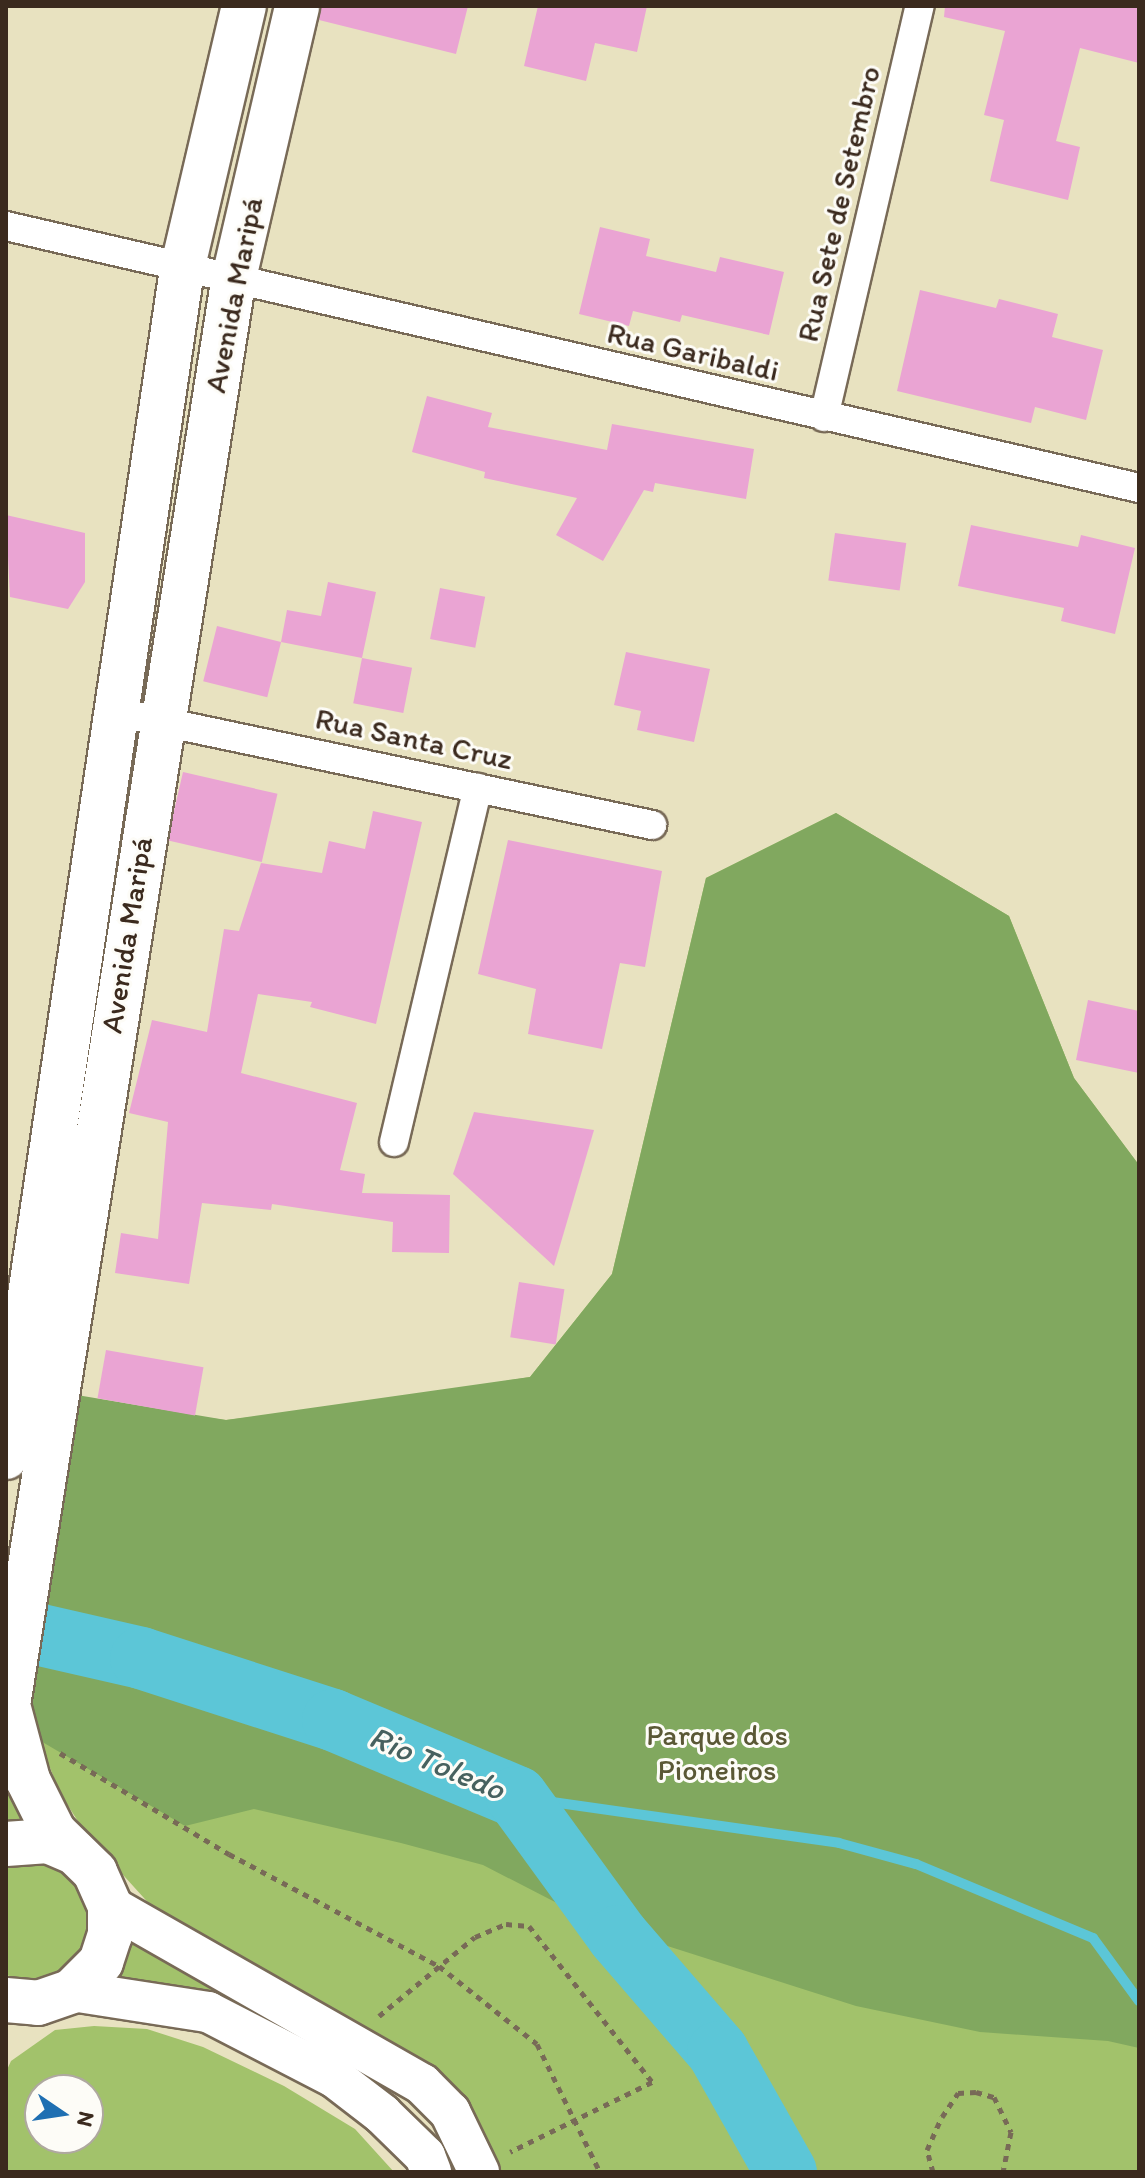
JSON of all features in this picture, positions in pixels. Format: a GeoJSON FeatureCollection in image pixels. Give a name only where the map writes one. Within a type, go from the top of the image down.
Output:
{"type":"FeatureCollection","features":[{"type":"Feature","properties":{"kind":"main road","name":"Avenida Maripá"},"geometry":{"type":"LineString","coordinates":[[110,1906],[95,1872],[54,1832],[28,1780],[12,1720],[31,1557],[34,1309],[116,712],[182,270],[244,6]]}},
{"type":"Feature","properties":{"kind":"main road","name":"Avenida Maripá"},"geometry":{"type":"LineString","coordinates":[[6,1457],[34,1309],[161,720],[233,282],[297,6]]}},
{"type":"Feature","properties":{"kind":"main road"},"geometry":{"type":"LineString","coordinates":[[6,1844],[48,1841],[74,1852]]}},
{"type":"Feature","properties":{"kind":"main road"},"geometry":{"type":"LineString","coordinates":[[31,2005],[101,1962],[110,1935],[110,1906]]}},
{"type":"Feature","properties":{"kind":"street","name":"Rua Sete de Setembro"},"geometry":{"type":"LineString","coordinates":[[824,417],[920,6]]}},
{"type":"Feature","properties":{"kind":"street"},"geometry":{"type":"LineString","coordinates":[[6,226],[182,270]]}},
{"type":"Feature","properties":{"kind":"street","name":"Rua Garibaldi"},"geometry":{"type":"LineString","coordinates":[[182,270],[1139,488]]}},
{"type":"Feature","properties":{"kind":"street","name":"Rua Santa Cruz"},"geometry":{"type":"LineString","coordinates":[[116,712],[652,825]]}},
{"type":"Feature","properties":{"kind":"street"},"geometry":{"type":"LineString","coordinates":[[394,1142],[478,788]]}},
{"type":"Feature","properties":{"kind":"street"},"geometry":{"type":"LineString","coordinates":[[110,1906],[422,2084],[450,2112],[478,2170]]}},
{"type":"Feature","properties":{"kind":"street"},"geometry":{"type":"LineString","coordinates":[[31,2005],[208,2012],[334,2077],[393,2124],[425,2156],[431,2172]]}},
{"type":"Feature","properties":{"kind":"path"},"geometry":{"type":"LineString","coordinates":[[12,1720],[39,1740],[229,1854],[439,1966],[537,2044],[578,2118],[600,2172]]}},
{"type":"Feature","properties":{"kind":"path"},"geometry":{"type":"LineString","coordinates":[[349,2040],[475,1937],[506,1924],[529,1926],[652,2082],[478,2170]]}},
{"type":"Feature","properties":{"kind":"path"},"geometry":{"type":"LineString","coordinates":[[933,2172],[927,2150],[942,2117],[958,2093],[976,2092],[994,2097],[1011,2132],[1003,2172]]}},
{"type":"Feature","properties":{"kind":"green space","name":"Parque dos Pioneiros"},"geometry":{"type":"Polygon","coordinates":[[[836,813],[1009,916],[1074,1078],[1139,1165],[1139,2172],[495,2172],[474,2118],[153,1908],[86,1834],[60,1793],[39,1740],[194,1416],[226,1420],[369,1403],[530,1377],[612,1274],[706,878],[836,813]]]}},
{"type":"Feature","properties":{"kind":"green space","name":"Parque dos Pioneiros"},"geometry":{"type":"Polygon","coordinates":[[[836,813],[1009,916],[1074,1078],[1139,1165],[1139,2048],[1108,2041],[980,2032],[856,2006],[658,1943],[555,1902],[483,1865],[401,1843],[254,1809],[185,1826],[39,1740],[15,1703],[59,1392],[226,1420],[530,1377],[612,1274],[706,878],[836,813]]]}},
{"type":"Feature","properties":{"kind":"green space"},"geometry":{"type":"Polygon","coordinates":[[[6,1775],[37,1831],[6,1836],[6,1775]]]}},
{"type":"Feature","properties":{"kind":"green space"},"geometry":{"type":"Polygon","coordinates":[[[26,1861],[46,1861],[81,1880],[95,1937],[73,1970],[35,1983],[6,1975],[6,1868],[26,1861]]]}},
{"type":"Feature","properties":{"kind":"green space"},"geometry":{"type":"Polygon","coordinates":[[[132,1936],[219,1991],[215,2000],[109,1983],[132,1936]]]}},
{"type":"Feature","properties":{"kind":"green space"},"geometry":{"type":"Polygon","coordinates":[[[94,2026],[147,2029],[203,2047],[284,2086],[355,2129],[394,2172],[6,2172],[6,2072],[11,2061],[55,2030],[94,2026]]]}},
{"type":"Feature","properties":{"kind":"building"},"geometry":{"type":"Polygon","coordinates":[[[321,6],[468,6],[456,54],[319,20],[321,6]]]}},
{"type":"Feature","properties":{"kind":"building"},"geometry":{"type":"Polygon","coordinates":[[[538,6],[647,6],[637,52],[595,43],[586,81],[524,66],[538,6]]]}},
{"type":"Feature","properties":{"kind":"building"},"geometry":{"type":"Polygon","coordinates":[[[945,6],[1139,6],[1139,63],[1080,48],[1056,141],[1080,147],[1068,200],[990,181],[1004,120],[984,115],[1005,31],[944,17],[945,6]]]}},
{"type":"Feature","properties":{"kind":"building"},"geometry":{"type":"Polygon","coordinates":[[[600,227],[650,239],[646,256],[716,272],[720,257],[784,272],[769,335],[682,315],[680,322],[633,311],[629,326],[579,314],[600,227]]]}},
{"type":"Feature","properties":{"kind":"building"},"geometry":{"type":"Polygon","coordinates":[[[920,290],[996,308],[999,299],[1058,314],[1052,337],[1103,350],[1086,420],[1035,407],[1031,423],[897,391],[920,290]]]}},
{"type":"Feature","properties":{"kind":"building"},"geometry":{"type":"Polygon","coordinates":[[[427,396],[492,413],[488,427],[607,450],[612,424],[754,449],[746,499],[655,483],[653,492],[644,490],[603,561],[556,535],[577,498],[484,478],[485,472],[412,452],[427,396]]]}},
{"type":"Feature","properties":{"kind":"building"},"geometry":{"type":"Polygon","coordinates":[[[6,515],[85,533],[85,582],[68,609],[10,597],[6,515]]]}},
{"type":"Feature","properties":{"kind":"building"},"geometry":{"type":"Polygon","coordinates":[[[971,525],[1078,547],[1081,535],[1135,548],[1115,634],[1061,621],[1064,608],[958,586],[971,525]]]}},
{"type":"Feature","properties":{"kind":"building"},"geometry":{"type":"Polygon","coordinates":[[[835,533],[906,543],[900,591],[828,581],[835,533]]]}},
{"type":"Feature","properties":{"kind":"building"},"geometry":{"type":"Polygon","coordinates":[[[328,582],[376,592],[362,658],[281,642],[287,610],[321,616],[328,582]]]}},
{"type":"Feature","properties":{"kind":"building"},"geometry":{"type":"Polygon","coordinates":[[[440,588],[485,597],[475,648],[430,639],[440,588]]]}},
{"type":"Feature","properties":{"kind":"building"},"geometry":{"type":"Polygon","coordinates":[[[217,626],[281,642],[267,697],[203,681],[217,626]]]}},
{"type":"Feature","properties":{"kind":"building"},"geometry":{"type":"Polygon","coordinates":[[[626,652],[710,669],[694,742],[637,730],[641,711],[614,705],[626,652]]]}},
{"type":"Feature","properties":{"kind":"building"},"geometry":{"type":"Polygon","coordinates":[[[362,658],[412,668],[403,713],[353,703],[362,658]]]}},
{"type":"Feature","properties":{"kind":"building"},"geometry":{"type":"Polygon","coordinates":[[[183,772],[278,794],[262,862],[167,840],[183,772]]]}},
{"type":"Feature","properties":{"kind":"building"},"geometry":{"type":"Polygon","coordinates":[[[373,811],[422,822],[376,1024],[310,1007],[312,1002],[258,994],[241,1073],[357,1103],[340,1170],[365,1174],[362,1193],[450,1195],[449,1253],[392,1252],[393,1222],[272,1204],[271,1210],[202,1203],[189,1284],[115,1273],[121,1233],[158,1239],[168,1122],[129,1113],[152,1020],[207,1032],[224,929],[239,931],[261,863],[322,873],[329,841],[365,849],[373,811]]]}},
{"type":"Feature","properties":{"kind":"building"},"geometry":{"type":"Polygon","coordinates":[[[508,840],[662,871],[645,967],[620,963],[602,1049],[528,1034],[536,989],[478,974],[508,840]]]}},
{"type":"Feature","properties":{"kind":"building"},"geometry":{"type":"Polygon","coordinates":[[[1088,1000],[1139,1011],[1139,1073],[1076,1060],[1088,1000]]]}},
{"type":"Feature","properties":{"kind":"building"},"geometry":{"type":"Polygon","coordinates":[[[474,1112],[594,1130],[554,1266],[453,1174],[474,1112]]]}},
{"type":"Feature","properties":{"kind":"building"},"geometry":{"type":"Polygon","coordinates":[[[519,1282],[564,1289],[556,1345],[510,1337],[519,1282]]]}},
{"type":"Feature","properties":{"kind":"building"},"geometry":{"type":"Polygon","coordinates":[[[106,1350],[203,1367],[195,1415],[97,1398],[106,1350]]]}},
{"type":"Feature","properties":{"kind":"waterway","name":"Rio Toledo"},"geometry":{"type":"LineString","coordinates":[[6,1627],[141,1658],[333,1720],[517,1797],[618,1936],[718,2052],[786,2172]]}},
{"type":"Feature","properties":{"kind":"waterway"},"geometry":{"type":"LineString","coordinates":[[517,1797],[839,1843],[916,1864],[1093,1938],[1139,2001]]}}]}
